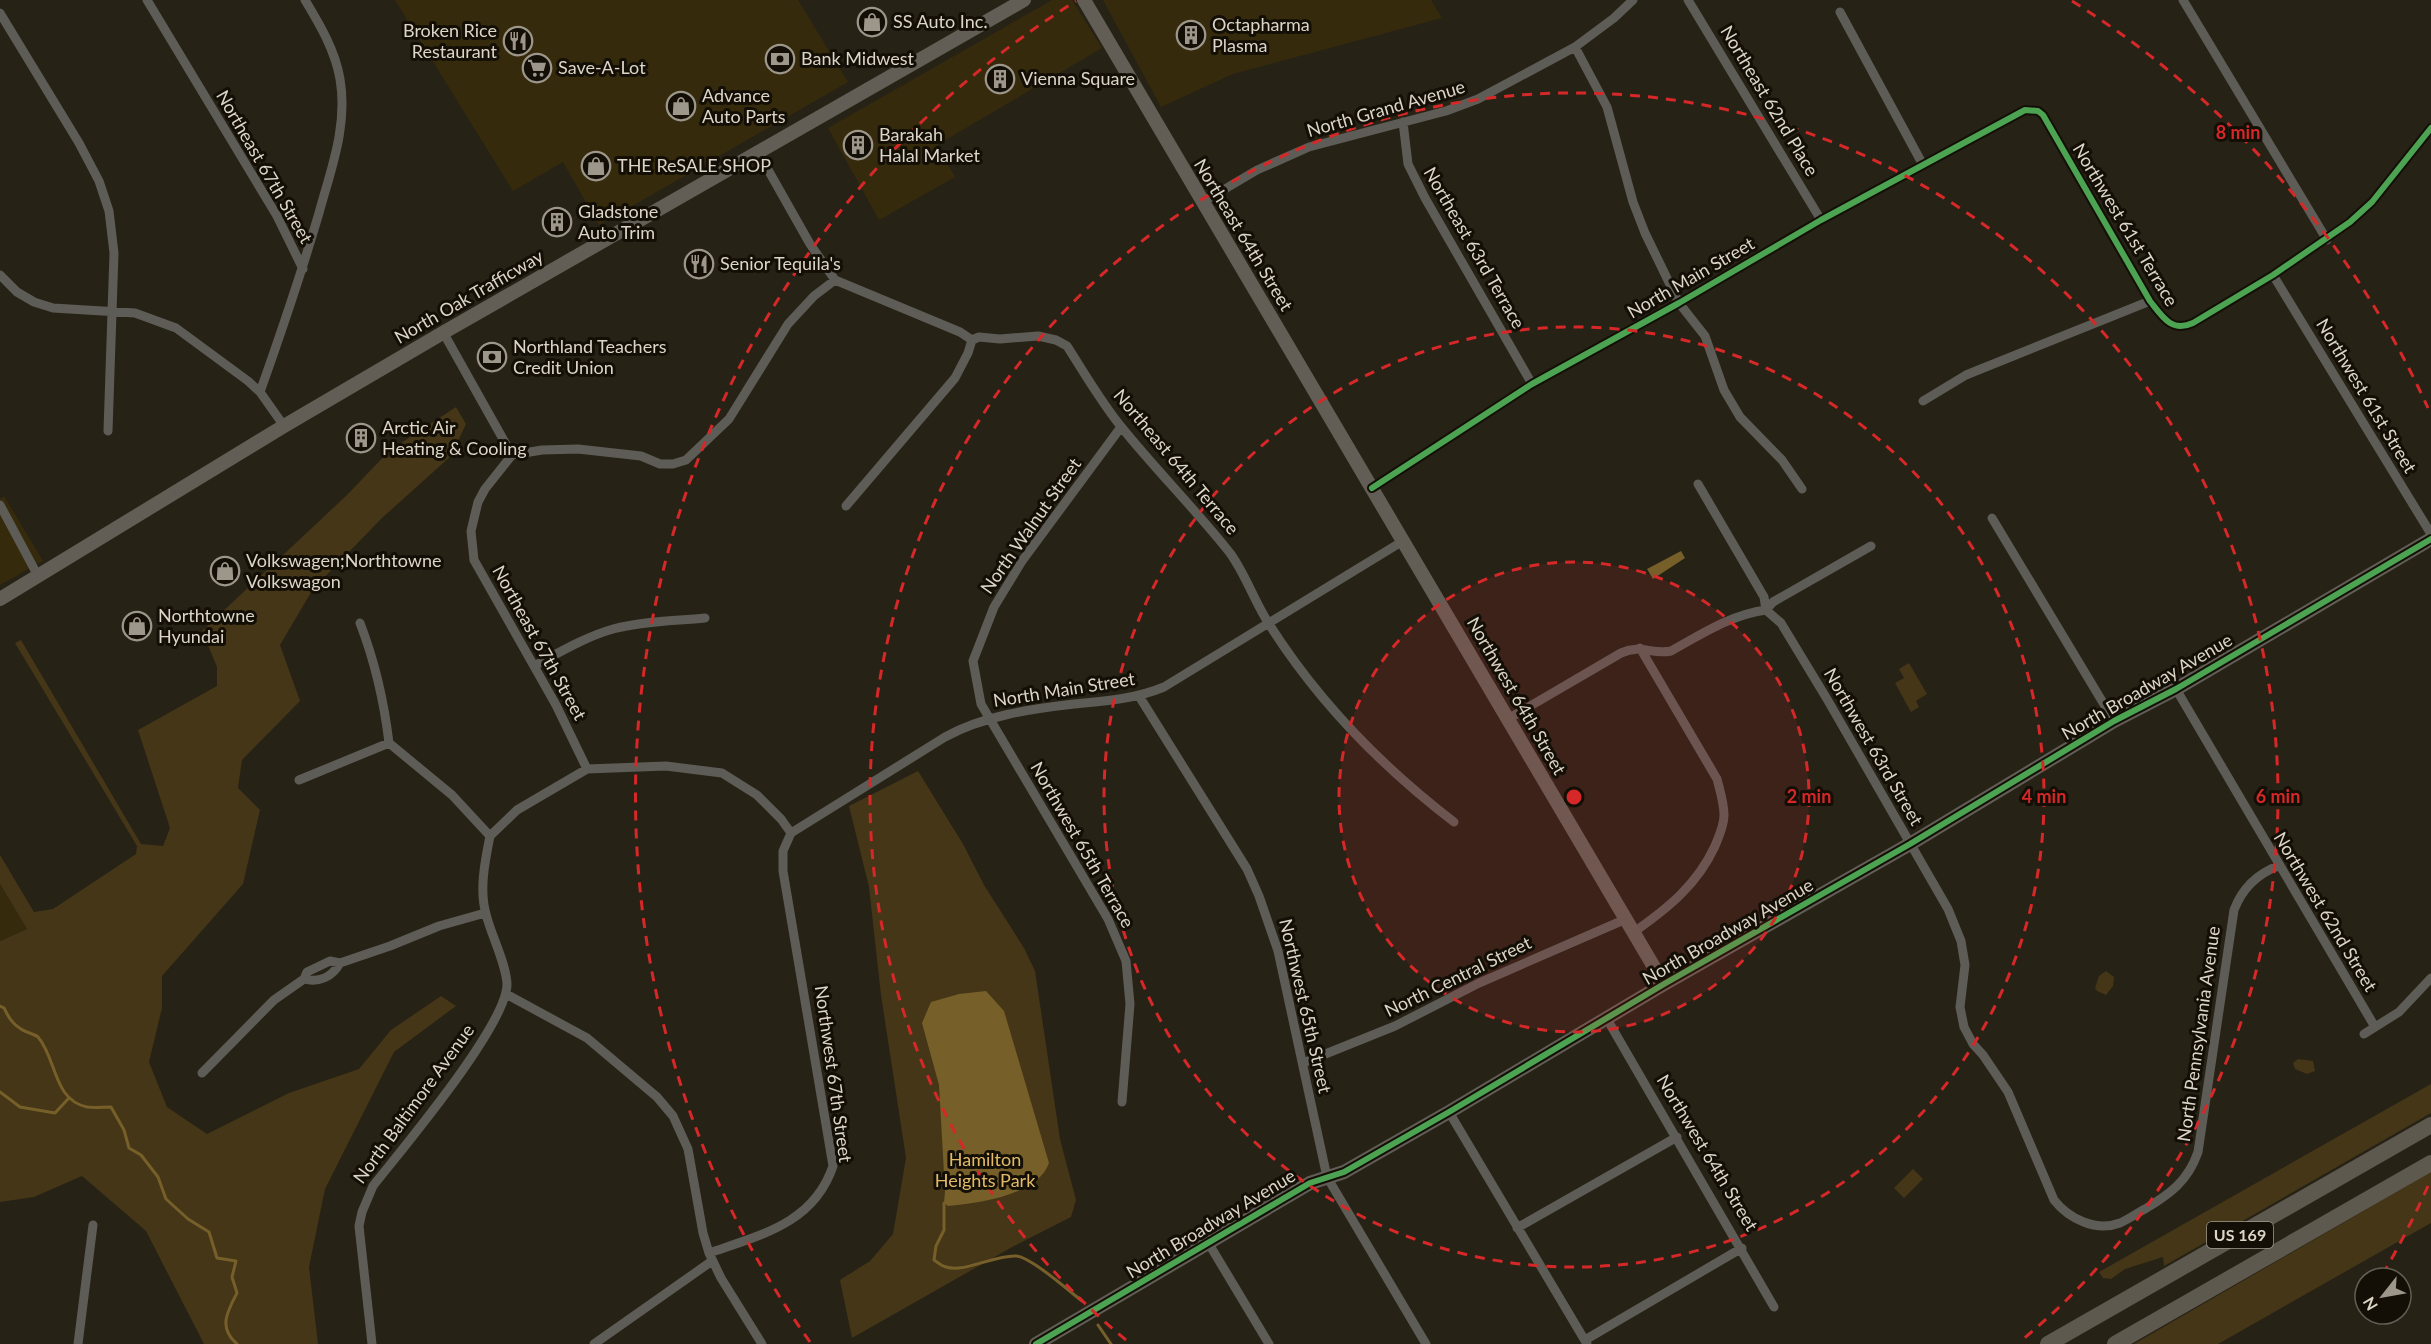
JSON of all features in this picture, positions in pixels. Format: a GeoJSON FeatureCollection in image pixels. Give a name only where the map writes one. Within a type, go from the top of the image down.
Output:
{"type":"FeatureCollection","features":[{"type":"Feature","properties":{"kind":"highway","name":"US 169"},"geometry":{"type":"LineString","coordinates":[[2048,1344],[2431,1125]]}},
{"type":"Feature","properties":{"kind":"highway","name":"US 169"},"geometry":{"type":"LineString","coordinates":[[2115,1344],[2431,1163]]}},
{"type":"Feature","properties":{"kind":"street","name":"Northeast 67th Street"},"geometry":{"type":"LineString","coordinates":[[147,0],[277,216],[303,269],[260,392]]}},
{"type":"Feature","properties":{"kind":"street"},"geometry":{"type":"LineString","coordinates":[[303,269],[333,169],[342,124],[343,100],[331,48],[305,0]]}},
{"type":"Feature","properties":{"kind":"street","name":"North Oak Trafficway"},"geometry":{"type":"LineString","coordinates":[[0,598],[284,426],[443,333],[1024,0]]}},
{"type":"Feature","properties":{"kind":"street","name":"Northeast 64th Street"},"geometry":{"type":"LineString","coordinates":[[1084,0],[1372,488]]}},
{"type":"Feature","properties":{"kind":"street","name":"North Grand Avenue"},"geometry":{"type":"LineString","coordinates":[[1203,202],[1283,157],[1337,138],[1446,111],[1478,99],[1575,47],[1614,18],[1633,0]]}},
{"type":"Feature","properties":{"kind":"street","name":"Northeast 62nd Place"},"geometry":{"type":"LineString","coordinates":[[1688,0],[1821,220]]}},
{"type":"Feature","properties":{"kind":"street"},"geometry":{"type":"LineString","coordinates":[[2183,0],[2327,240]]}},
{"type":"Feature","properties":{"kind":"street"},"geometry":{"type":"LineString","coordinates":[[1840,12],[1923,165]]}},
{"type":"Feature","properties":{"kind":"street"},"geometry":{"type":"LineString","coordinates":[[0,13],[79,143],[99,181],[109,211],[114,253],[111,410],[108,431]]}},
{"type":"Feature","properties":{"kind":"street"},"geometry":{"type":"LineString","coordinates":[[1575,47],[1607,107],[1633,202],[1679,303],[1705,336],[1724,390],[1736,410],[1749,428],[1782,460],[1802,489]]}},
{"type":"Feature","properties":{"kind":"street","name":"North Main Street"},"geometry":{"type":"LineString","coordinates":[[1372,488],[1532,384],[1679,303],[1821,220],[2025,110],[2032,110]]}},
{"type":"Feature","properties":{"kind":"street","name":"Northwest 61st Terrace"},"geometry":{"type":"LineString","coordinates":[[2032,110],[2043,115],[2150,301],[2163,318],[2173,326],[2187,326],[2273,274]]}},
{"type":"Feature","properties":{"kind":"street","name":"Northeast 63rd Terrace"},"geometry":{"type":"LineString","coordinates":[[1402,122],[1408,164],[1425,198],[1532,384]]}},
{"type":"Feature","properties":{"kind":"street"},"geometry":{"type":"LineString","coordinates":[[2273,274],[2327,240],[2372,202],[2429,135]]}},
{"type":"Feature","properties":{"kind":"street"},"geometry":{"type":"LineString","coordinates":[[758,152],[810,244],[835,280],[972,340],[963,366],[955,378],[846,506]]}},
{"type":"Feature","properties":{"kind":"street","name":"Northwest 61st Street"},"geometry":{"type":"LineString","coordinates":[[2273,274],[2431,534]]}},
{"type":"Feature","properties":{"kind":"street"},"geometry":{"type":"LineString","coordinates":[[0,275],[17,292],[34,302],[53,308],[112,313],[121,311],[142,315],[176,328],[260,392],[284,426]]}},
{"type":"Feature","properties":{"kind":"street"},"geometry":{"type":"LineString","coordinates":[[443,333],[512,455],[542,450],[578,449],[641,456],[660,464],[673,464],[686,460],[729,419],[788,324],[814,297],[835,280]]}},
{"type":"Feature","properties":{"kind":"street"},"geometry":{"type":"LineString","coordinates":[[1923,401],[1966,375],[2150,301]]}},
{"type":"Feature","properties":{"kind":"street","name":"Northeast 64th Terrace"},"geometry":{"type":"LineString","coordinates":[[972,340],[979,337],[1000,339],[1038,336],[1056,340],[1067,346],[1121,427],[1230,554],[1268,623],[1302,673],[1343,723],[1396,776],[1454,822]]}},
{"type":"Feature","properties":{"kind":"street","name":"North Walnut Street"},"geometry":{"type":"LineString","coordinates":[[989,718],[981,704],[973,661],[994,607],[1045,529],[1121,427]]}},
{"type":"Feature","properties":{"kind":"street","name":"Northeast 67th Street"},"geometry":{"type":"LineString","coordinates":[[512,455],[485,489],[478,502],[472,524],[474,560],[566,723],[587,769]]}},
{"type":"Feature","properties":{"kind":"street","name":"Northwest 63rd Street"},"geometry":{"type":"LineString","coordinates":[[1698,484],[1764,597],[1766,610],[1781,623],[1867,766],[1948,909],[1961,940],[1965,965],[1960,1007],[1964,1027],[1973,1044],[2008,1092],[2054,1200]]}},
{"type":"Feature","properties":{"kind":"street","name":"Northwest 64th Street"},"geometry":{"type":"LineString","coordinates":[[1372,488],[1664,984]]}},
{"type":"Feature","properties":{"kind":"street"},"geometry":{"type":"LineString","coordinates":[[0,505],[38,576]]}},
{"type":"Feature","properties":{"kind":"street"},"geometry":{"type":"LineString","coordinates":[[1992,518],[2114,721]]}},
{"type":"Feature","properties":{"kind":"street","name":"North Broadway Avenue"},"geometry":{"type":"LineString","coordinates":[[1036,1344],[1310,1183],[1344,1172],[1449,1112],[1664,984],[1910,844],[2114,721],[2175,689],[2431,539]]}},
{"type":"Feature","properties":{"kind":"street","name":"North Main Street"},"geometry":{"type":"LineString","coordinates":[[791,833],[963,727],[989,718],[1048,707],[1138,696],[1164,687],[1403,541]]}},
{"type":"Feature","properties":{"kind":"street"},"geometry":{"type":"LineString","coordinates":[[1508,718],[1611,658],[1629,650],[1640,648],[1662,653],[1671,651],[1731,618],[1766,610],[1773,602],[1871,546]]}},
{"type":"Feature","properties":{"kind":"street"},"geometry":{"type":"LineString","coordinates":[[534,666],[592,636],[614,629],[636,624],[705,618]]}},
{"type":"Feature","properties":{"kind":"street"},"geometry":{"type":"LineString","coordinates":[[360,623],[373,656],[389,743],[452,795],[490,836]]}},
{"type":"Feature","properties":{"kind":"street"},"geometry":{"type":"LineString","coordinates":[[1634,932],[1664,911],[1689,888],[1713,849],[1724,817],[1722,795],[1717,779],[1640,648]]}},
{"type":"Feature","properties":{"kind":"street","name":"Northwest 62nd Street"},"geometry":{"type":"LineString","coordinates":[[2175,689],[2375,1027]]}},
{"type":"Feature","properties":{"kind":"street","name":"Northwest 65th Street"},"geometry":{"type":"LineString","coordinates":[[1138,696],[1247,869],[1256,887],[1278,951],[1327,1177]]}},
{"type":"Feature","properties":{"kind":"street","name":"Northwest 65th Terrace"},"geometry":{"type":"LineString","coordinates":[[989,718],[1108,919],[1126,961],[1130,1004],[1122,1102]]}},
{"type":"Feature","properties":{"kind":"street"},"geometry":{"type":"LineString","coordinates":[[299,780],[389,743]]}},
{"type":"Feature","properties":{"kind":"street"},"geometry":{"type":"LineString","coordinates":[[762,1344],[711,1257],[703,1233],[688,1149],[679,1127],[666,1106],[586,1038],[506,994],[505,976],[485,913],[484,880],[490,836],[518,810],[587,769],[666,766],[722,773],[757,795],[781,819],[791,833]]}},
{"type":"Feature","properties":{"kind":"street","name":"Northwest 67th Street"},"geometry":{"type":"LineString","coordinates":[[594,1344],[711,1257],[756,1237],[807,1209],[822,1193],[833,1166],[783,872],[783,851],[791,833]]}},
{"type":"Feature","properties":{"kind":"street","name":"North Pennsylvania Avenue"},"geometry":{"type":"LineString","coordinates":[[2054,1200],[2063,1210],[2083,1223],[2102,1226],[2116,1224],[2168,1195],[2187,1176],[2198,1152],[2234,910],[2253,880],[2278,866]]}},
{"type":"Feature","properties":{"kind":"street"},"geometry":{"type":"LineString","coordinates":[[202,1073],[274,1000],[303,979],[307,972],[330,961],[340,963],[439,926],[485,913]]}},
{"type":"Feature","properties":{"kind":"street","name":"North Central Street"},"geometry":{"type":"LineString","coordinates":[[1303,1063],[1395,1026],[1486,980],[1626,919]]}},
{"type":"Feature","properties":{"kind":"street"},"geometry":{"type":"LineString","coordinates":[[2364,1034],[2399,1012],[2431,978]]}},
{"type":"Feature","properties":{"kind":"street","name":"North Baltimore Avenue"},"geometry":{"type":"LineString","coordinates":[[372,1344],[359,1240],[360,1219],[366,1198],[470,1060],[487,1033],[506,994]]}},
{"type":"Feature","properties":{"kind":"street","name":"Northwest 64th Street"},"geometry":{"type":"LineString","coordinates":[[1607,1019],[1742,1248],[1774,1307]]}},
{"type":"Feature","properties":{"kind":"street"},"geometry":{"type":"LineString","coordinates":[[1449,1112],[1586,1342],[1742,1248]]}},
{"type":"Feature","properties":{"kind":"street"},"geometry":{"type":"LineString","coordinates":[[1517,1228],[1677,1137]]}},
{"type":"Feature","properties":{"kind":"street"},"geometry":{"type":"LineString","coordinates":[[1327,1177],[1426,1344]]}},
{"type":"Feature","properties":{"kind":"street"},"geometry":{"type":"LineString","coordinates":[[78,1344],[93,1225]]}},
{"type":"Feature","properties":{"kind":"street"},"geometry":{"type":"LineString","coordinates":[[1209,1244],[1269,1344]]}},
{"type":"Feature","properties":{"kind":"shaded area"},"geometry":{"type":"Polygon","coordinates":[[[395,0],[798,0],[848,82],[599,225],[563,162],[513,191],[395,0]]]}},
{"type":"Feature","properties":{"kind":"shaded area"},"geometry":{"type":"Polygon","coordinates":[[[1052,0],[1072,0],[1102,48],[937,145],[955,177],[879,220],[828,128],[1052,0]]]}},
{"type":"Feature","properties":{"kind":"shaded area"},"geometry":{"type":"Polygon","coordinates":[[[1103,0],[1431,0],[1442,18],[1233,74],[1161,107],[1103,0]]]}},
{"type":"Feature","properties":{"kind":"shaded area"},"geometry":{"type":"Polygon","coordinates":[[[4,496],[43,561],[0,585],[0,499],[4,496]]]}},
{"type":"Feature","properties":{"kind":"shaded area"},"geometry":{"type":"Polygon","coordinates":[[[1681,551],[1685,558],[1653,579],[1647,569],[1681,551]]]}},
{"type":"Feature","properties":{"kind":"shaded area"},"geometry":{"type":"Polygon","coordinates":[[[0,884],[27,929],[0,941],[0,884]]]}},
{"type":"Feature","properties":{"kind":"shaded area"},"geometry":{"type":"Polygon","coordinates":[[[986,991],[1004,1011],[1049,1163],[1043,1174],[1020,1190],[991,1200],[948,1206],[944,1203],[939,1085],[922,1023],[931,1002],[959,994],[986,991]]]}},
{"type":"Feature","properties":{"kind":"green space"},"geometry":{"type":"Polygon","coordinates":[[[456,407],[466,424],[451,456],[382,518],[313,589],[280,645],[300,701],[242,760],[238,788],[260,810],[243,884],[162,976],[162,1008],[149,1062],[167,1107],[207,1134],[289,1093],[359,1069],[391,1030],[441,996],[456,1006],[394,1052],[325,1189],[309,1267],[318,1344],[204,1344],[146,1231],[82,1176],[34,1197],[0,1202],[0,941],[27,929],[0,884],[0,855],[34,912],[53,909],[136,854],[137,846],[15,643],[21,640],[141,844],[163,846],[170,828],[138,730],[217,686],[217,667],[202,631],[347,495],[389,451],[456,407]]]}},
{"type":"Feature","properties":{"kind":"green space"},"geometry":{"type":"Polygon","coordinates":[[[1909,663],[1927,694],[1916,701],[1919,707],[1911,712],[1895,683],[1904,678],[1899,669],[1909,663]]]}},
{"type":"Feature","properties":{"kind":"green space","name":"Hamilton Heights Park"},"geometry":{"type":"Polygon","coordinates":[[[918,771],[963,844],[984,885],[1024,948],[1035,971],[1060,1139],[1076,1200],[1071,1217],[1014,1246],[852,1338],[840,1280],[870,1261],[893,1234],[906,1158],[881,995],[869,887],[849,806],[918,771]]]}},
{"type":"Feature","properties":{"kind":"green space"},"geometry":{"type":"Polygon","coordinates":[[[2106,971],[2114,977],[2113,986],[2106,995],[2095,988],[2099,976],[2106,971]]]}},
{"type":"Feature","properties":{"kind":"green space"},"geometry":{"type":"Polygon","coordinates":[[[2298,1059],[2313,1061],[2315,1071],[2307,1074],[2295,1069],[2293,1063],[2298,1059]]]}},
{"type":"Feature","properties":{"kind":"green space"},"geometry":{"type":"Polygon","coordinates":[[[2431,1084],[2431,1113],[2164,1266],[2163,1257],[2125,1269],[2111,1279],[2103,1278],[2099,1272],[2431,1084]]]}},
{"type":"Feature","properties":{"kind":"green space"},"geometry":{"type":"Polygon","coordinates":[[[1913,1169],[1923,1179],[1904,1198],[1894,1188],[1913,1169]]]}},
{"type":"Feature","properties":{"kind":"green space"},"geometry":{"type":"Polygon","coordinates":[[[2431,1172],[2431,1223],[2218,1344],[2134,1344],[2431,1172]]]}},
{"type":"Feature","properties":{"kind":"waterway"},"geometry":{"type":"LineString","coordinates":[[0,1006],[18,1027],[38,1037],[68,1096],[76,1103],[87,1107],[111,1107],[124,1130],[129,1148],[141,1155],[158,1177],[166,1199],[188,1219],[209,1232],[217,1258],[236,1261],[232,1277],[237,1293],[230,1307],[226,1326],[231,1338],[237,1344]]}},
{"type":"Feature","properties":{"kind":"waterway"},"geometry":{"type":"LineString","coordinates":[[0,1092],[20,1107],[55,1113],[68,1099]]}},
{"type":"Feature","properties":{"kind":"waterway"},"geometry":{"type":"LineString","coordinates":[[944,1203],[944,1230],[936,1246],[934,1260],[944,1266],[962,1268],[998,1258],[1016,1256],[1040,1268],[1082,1301]]}},
{"type":"Feature","properties":{"kind":"waterway"},"geometry":{"type":"LineString","coordinates":[[1098,1325],[1111,1344]]}},
{"type":"Feature","properties":{"kind":"cycle path"},"geometry":{"type":"LineString","coordinates":[[1372,488],[1532,384],[1679,303],[1821,220],[2025,110],[2038,111],[2043,115],[2150,301],[2168,321],[2179,326],[2193,323],[2273,275],[2350,222],[2372,202],[2431,128]]}},
{"type":"Feature","properties":{"kind":"cycle path"},"geometry":{"type":"LineString","coordinates":[[1036,1344],[1310,1183],[1344,1172],[1449,1112],[1664,984],[1910,844],[2114,721],[2176,689],[2431,539]]}},
{"type":"Feature","properties":{"kind":"place","name":"SS Auto Inc."},"geometry":{"type":"Point","coordinates":[872,22]}},
{"type":"Feature","properties":{"kind":"place","name":"Octapharma Plasma"},"geometry":{"type":"Point","coordinates":[1191,35]}},
{"type":"Feature","properties":{"kind":"place","name":"Broken Rice Restaurant"},"geometry":{"type":"Point","coordinates":[518,41]}},
{"type":"Feature","properties":{"kind":"place","name":"Bank Midwest"},"geometry":{"type":"Point","coordinates":[780,59]}},
{"type":"Feature","properties":{"kind":"place","name":"Save-A-Lot"},"geometry":{"type":"Point","coordinates":[537,68]}},
{"type":"Feature","properties":{"kind":"place","name":"Vienna Square"},"geometry":{"type":"Point","coordinates":[1000,79]}},
{"type":"Feature","properties":{"kind":"place","name":"Advance Auto Parts"},"geometry":{"type":"Point","coordinates":[681,106]}},
{"type":"Feature","properties":{"kind":"place","name":"Barakah Halal Market"},"geometry":{"type":"Point","coordinates":[858,145]}},
{"type":"Feature","properties":{"kind":"place","name":"THE ReSALE SHOP"},"geometry":{"type":"Point","coordinates":[596,166]}},
{"type":"Feature","properties":{"kind":"place","name":"Gladstone Auto Trim"},"geometry":{"type":"Point","coordinates":[557,222]}},
{"type":"Feature","properties":{"kind":"place","name":"Senior Tequila's"},"geometry":{"type":"Point","coordinates":[699,264]}},
{"type":"Feature","properties":{"kind":"place","name":"Northland Teachers Credit Union"},"geometry":{"type":"Point","coordinates":[492,357]}},
{"type":"Feature","properties":{"kind":"place","name":"Arctic Air Heating & Cooling"},"geometry":{"type":"Point","coordinates":[361,438]}},
{"type":"Feature","properties":{"kind":"place","name":"Volkswagen;Northtowne Volkswagon"},"geometry":{"type":"Point","coordinates":[225,571]}},
{"type":"Feature","properties":{"kind":"place","name":"Northtowne Hyundai"},"geometry":{"type":"Point","coordinates":[137,626]}}]}
